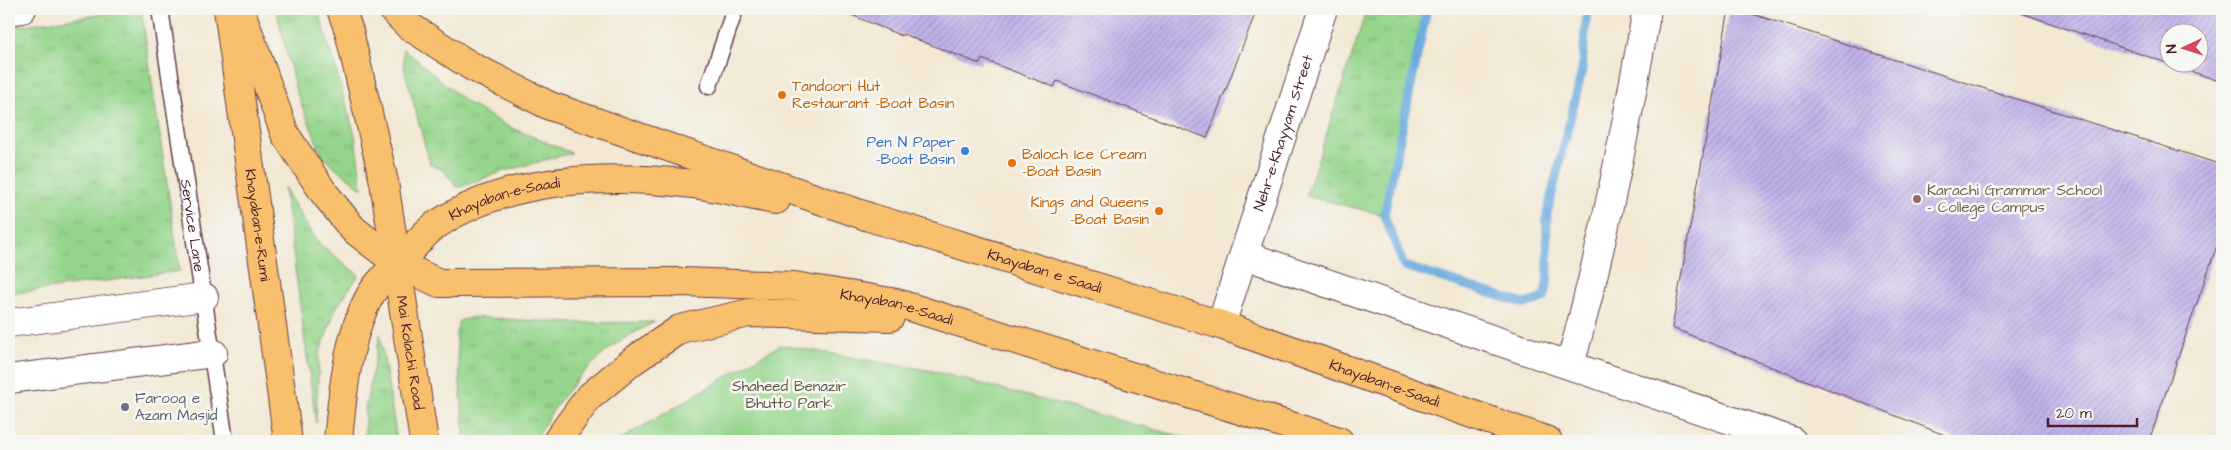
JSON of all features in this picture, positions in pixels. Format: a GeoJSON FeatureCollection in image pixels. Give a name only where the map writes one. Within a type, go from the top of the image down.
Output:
{"type":"FeatureCollection","features":[{"type":"Feature","properties":{"kind":"main road","name":"Khayaban-e-Rumi"},"geometry":{"type":"LineString","coordinates":[[228,9],[288,441]]}},
{"type":"Feature","properties":{"kind":"main road"},"geometry":{"type":"LineString","coordinates":[[240,9],[285,134],[324,193],[352,229],[398,264]]}},
{"type":"Feature","properties":{"kind":"main road"},"geometry":{"type":"LineString","coordinates":[[342,9],[350,31],[384,182],[398,264]]}},
{"type":"Feature","properties":{"kind":"main road"},"geometry":{"type":"LineString","coordinates":[[392,9],[409,26],[471,66],[550,106],[869,217]]}},
{"type":"Feature","properties":{"kind":"main road","name":"Khayaban-e-Saadi"},"geometry":{"type":"LineString","coordinates":[[338,441],[343,391],[359,322],[372,294],[435,225],[472,206],[517,190],[564,182],[631,181],[694,184],[869,217]]}},
{"type":"Feature","properties":{"kind":"main road","name":"Khayaban e Saadi"},"geometry":{"type":"LineString","coordinates":[[869,217],[1221,325]]}},
{"type":"Feature","properties":{"kind":"main road","name":"Khayaban-e-Saadi"},"geometry":{"type":"LineString","coordinates":[[398,264],[439,283],[683,282],[794,286],[897,303],[1338,441]]}},
{"type":"Feature","properties":{"kind":"main road","name":"Mai Kolachi Road"},"geometry":{"type":"LineString","coordinates":[[398,264],[424,441]]}},
{"type":"Feature","properties":{"kind":"main road"},"geometry":{"type":"LineString","coordinates":[[557,441],[588,398],[634,360],[680,329],[749,313],[879,316],[969,324]]}},
{"type":"Feature","properties":{"kind":"main road","name":"Khayaban-e-Saadi"},"geometry":{"type":"LineString","coordinates":[[1221,325],[1548,441]]}},
{"type":"Feature","properties":{"kind":"street"},"geometry":{"type":"LineString","coordinates":[[9,10],[22,9]]}},
{"type":"Feature","properties":{"kind":"street","name":"Nehr-e-Khayyam Street"},"geometry":{"type":"LineString","coordinates":[[1221,325],[1323,9]]}},
{"type":"Feature","properties":{"kind":"street"},"geometry":{"type":"LineString","coordinates":[[1570,365],[1595,278],[1628,121],[1646,9]]}},
{"type":"Feature","properties":{"kind":"street"},"geometry":{"type":"LineString","coordinates":[[1244,255],[1792,441]]}},
{"type":"Feature","properties":{"kind":"street"},"geometry":{"type":"LineString","coordinates":[[9,323],[204,297]]}},
{"type":"Feature","properties":{"kind":"street"},"geometry":{"type":"LineString","coordinates":[[9,379],[213,354]]}},
{"type":"Feature","properties":{"kind":"lane","name":"Service Lane"},"geometry":{"type":"LineString","coordinates":[[160,9],[225,441]]}},
{"type":"Feature","properties":{"kind":"lane"},"geometry":{"type":"LineString","coordinates":[[709,86],[735,9]]}},
{"type":"Feature","properties":{"kind":"green space"},"geometry":{"type":"Polygon","coordinates":[[[141,9],[180,271],[9,294],[9,27],[141,9]]]}},
{"type":"Feature","properties":{"kind":"green space"},"geometry":{"type":"Polygon","coordinates":[[[276,9],[318,9],[355,135],[362,189],[323,157],[296,91],[276,9]]]}},
{"type":"Feature","properties":{"kind":"green space"},"geometry":{"type":"Polygon","coordinates":[[[1367,9],[1427,9],[1384,215],[1306,196],[1367,9]]]}},
{"type":"Feature","properties":{"kind":"green space"},"geometry":{"type":"Polygon","coordinates":[[[403,48],[466,102],[507,126],[572,153],[504,171],[458,188],[444,171],[430,164],[404,68],[403,48]]]}},
{"type":"Feature","properties":{"kind":"green space"},"geometry":{"type":"Polygon","coordinates":[[[284,187],[316,241],[359,275],[336,308],[319,355],[316,423],[284,187]]]}},
{"type":"Feature","properties":{"kind":"green space"},"geometry":{"type":"Polygon","coordinates":[[[473,317],[572,323],[654,322],[617,343],[578,378],[550,415],[535,441],[465,441],[456,334],[459,321],[473,317]]]}},
{"type":"Feature","properties":{"kind":"green space"},"geometry":{"type":"Polygon","coordinates":[[[380,334],[397,441],[365,441],[365,410],[380,334]]]}},
{"type":"Feature","properties":{"kind":"green space","name":"Shaheed Benazir Bhutto Park"},"geometry":{"type":"Polygon","coordinates":[[[780,345],[933,371],[1198,441],[618,441],[780,345]]]}},
{"type":"Feature","properties":{"kind":"building"},"geometry":{"type":"Polygon","coordinates":[[[837,9],[1257,9],[1207,138],[1057,81],[1054,87],[982,59],[980,64],[903,34],[902,36],[837,9]]]}},
{"type":"Feature","properties":{"kind":"building","name":"Karachi Grammar School - College Campus"},"geometry":{"type":"Polygon","coordinates":[[[1729,9],[1737,9],[2222,165],[2222,231],[2149,441],[1960,441],[1672,328],[1729,9]]]}},
{"type":"Feature","properties":{"kind":"building"},"geometry":{"type":"Polygon","coordinates":[[[2022,9],[2222,9],[2222,82],[2193,72],[2208,72],[2208,22],[2158,22],[2158,60],[2021,13],[2022,9]]]}},
{"type":"Feature","properties":{"kind":"waterway"},"geometry":{"type":"LineString","coordinates":[[1427,9],[1384,215],[1404,266],[1525,304],[1544,298],[1548,277],[1547,214],[1582,71],[1587,9]]}},
{"type":"Feature","properties":{"kind":"place","name":"Tandoori Hut Restaurant -Boat Basin"},"geometry":{"type":"Point","coordinates":[782,95]}},
{"type":"Feature","properties":{"kind":"place","name":"Pen N Paper -Boat Basin"},"geometry":{"type":"Point","coordinates":[965,151]}},
{"type":"Feature","properties":{"kind":"place","name":"Baloch Ice Cream -Boat Basin"},"geometry":{"type":"Point","coordinates":[1012,163]}},
{"type":"Feature","properties":{"kind":"place","name":"Karachi Grammar School - College Campus"},"geometry":{"type":"Point","coordinates":[1917,199]}},
{"type":"Feature","properties":{"kind":"place","name":"Kings and Queens -Boat Basin"},"geometry":{"type":"Point","coordinates":[1159,211]}},
{"type":"Feature","properties":{"kind":"place","name":"Farooq e Azam Masjid"},"geometry":{"type":"Point","coordinates":[125,407]}}]}
